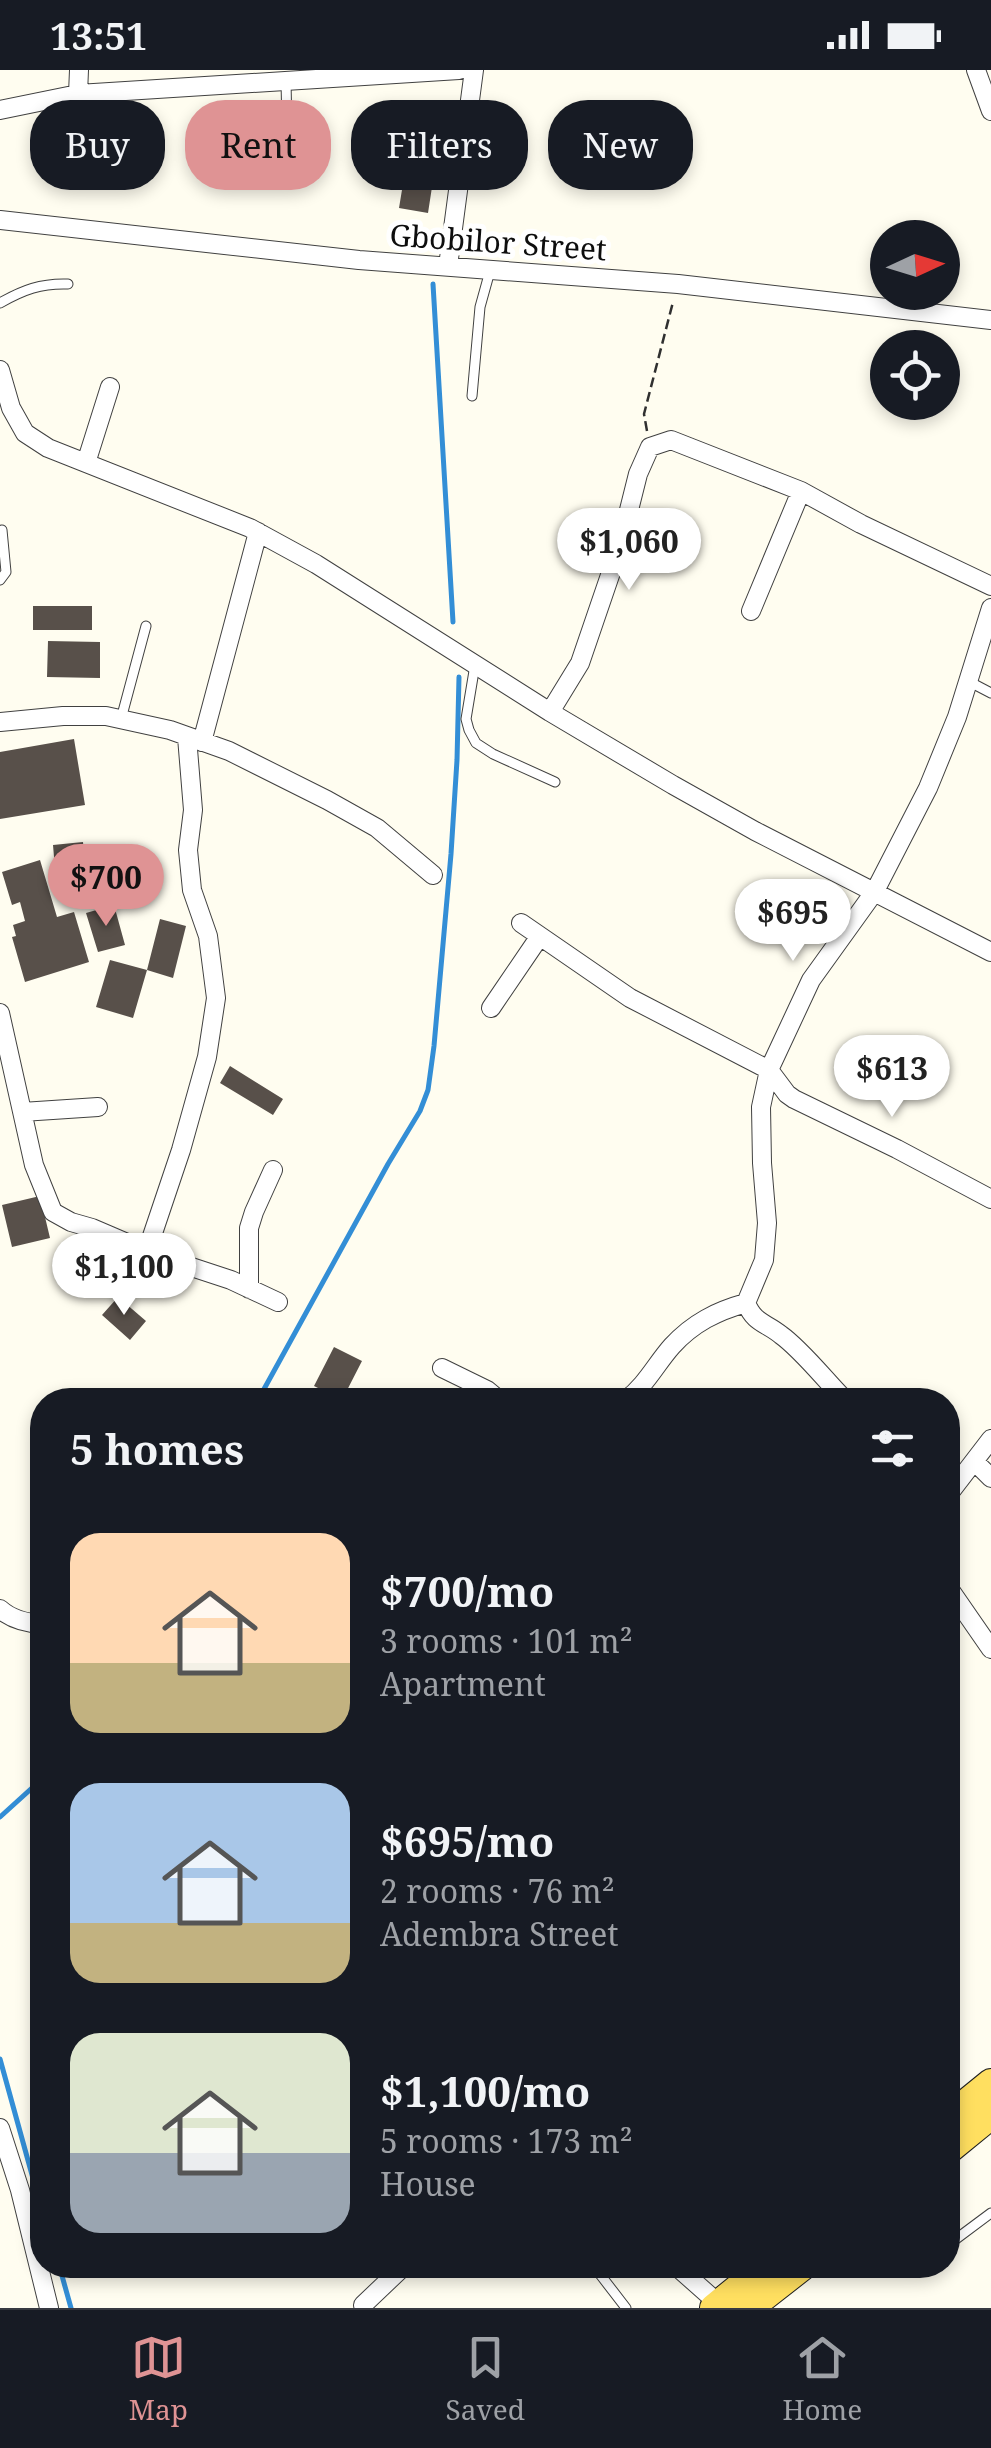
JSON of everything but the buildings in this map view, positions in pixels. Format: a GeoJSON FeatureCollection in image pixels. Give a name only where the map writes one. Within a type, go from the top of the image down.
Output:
{"type":"FeatureCollection","features":[{"type":"Feature","properties":{"kind":"main road"},"geometry":{"type":"LineString","coordinates":[[960,2108],[991,2083]]}},
{"type":"Feature","properties":{"kind":"main road"},"geometry":{"type":"LineString","coordinates":[[960,2140],[991,2114]]}},
{"type":"Feature","properties":{"kind":"main road"},"geometry":{"type":"LineString","coordinates":[[716,2306],[751,2278]]}},
{"type":"Feature","properties":{"kind":"main road"},"geometry":{"type":"LineString","coordinates":[[749,2308],[787,2278]]}},
{"type":"Feature","properties":{"kind":"street"},"geometry":{"type":"LineString","coordinates":[[78,70],[78,94]]}},
{"type":"Feature","properties":{"kind":"street"},"geometry":{"type":"LineString","coordinates":[[0,110],[78,94],[459,70]]}},
{"type":"Feature","properties":{"kind":"street"},"geometry":{"type":"LineString","coordinates":[[448,266],[474,70]]}},
{"type":"Feature","properties":{"kind":"street"},"geometry":{"type":"LineString","coordinates":[[976,70],[991,111]]}},
{"type":"Feature","properties":{"kind":"street","name":"Gbobilor Street"},"geometry":{"type":"LineString","coordinates":[[0,220],[359,260],[678,284],[991,320]]}},
{"type":"Feature","properties":{"kind":"street"},"geometry":{"type":"LineString","coordinates":[[0,370],[11,408],[25,433],[48,448],[258,532],[706,804],[991,952]]}},
{"type":"Feature","properties":{"kind":"street"},"geometry":{"type":"LineString","coordinates":[[86,463],[110,388]]}},
{"type":"Feature","properties":{"kind":"street"},"geometry":{"type":"LineString","coordinates":[[550,712],[580,663],[620,546],[638,474],[650,447],[671,440],[801,490],[861,524],[991,586]]}},
{"type":"Feature","properties":{"kind":"street"},"geometry":{"type":"LineString","coordinates":[[751,611],[801,490]]}},
{"type":"Feature","properties":{"kind":"street"},"geometry":{"type":"LineString","coordinates":[[147,1251],[207,1057],[216,998],[208,936],[192,890],[188,850],[195,740],[258,532]]}},
{"type":"Feature","properties":{"kind":"street"},"geometry":{"type":"LineString","coordinates":[[833,1388],[781,1335],[762,1325],[746,1302],[764,1260],[761,1107],[769,1070],[811,980],[874,891],[928,788],[956,718],[991,608]]}},
{"type":"Feature","properties":{"kind":"street"},"geometry":{"type":"LineString","coordinates":[[0,722],[106,716],[170,730],[279,774],[377,828],[433,875]]}},
{"type":"Feature","properties":{"kind":"street"},"geometry":{"type":"LineString","coordinates":[[521,923],[630,998],[769,1070],[794,1099],[991,1199]]}},
{"type":"Feature","properties":{"kind":"street"},"geometry":{"type":"LineString","coordinates":[[491,1008],[540,936]]}},
{"type":"Feature","properties":{"kind":"street"},"geometry":{"type":"LineString","coordinates":[[0,1013],[4,1048],[34,1164],[53,1212],[278,1302]]}},
{"type":"Feature","properties":{"kind":"street"},"geometry":{"type":"LineString","coordinates":[[22,1112],[98,1107]]}},
{"type":"Feature","properties":{"kind":"street"},"geometry":{"type":"LineString","coordinates":[[249,1289],[250,1228],[273,1170]]}},
{"type":"Feature","properties":{"kind":"street"},"geometry":{"type":"LineString","coordinates":[[640,1388],[673,1345],[695,1325],[720,1310],[746,1302]]}},
{"type":"Feature","properties":{"kind":"street"},"geometry":{"type":"LineString","coordinates":[[442,1368],[483,1388]]}},
{"type":"Feature","properties":{"kind":"street"},"geometry":{"type":"LineString","coordinates":[[960,1480],[991,1439]]}},
{"type":"Feature","properties":{"kind":"street"},"geometry":{"type":"LineString","coordinates":[[974,1462],[991,1478]]}},
{"type":"Feature","properties":{"kind":"street"},"geometry":{"type":"LineString","coordinates":[[960,1604],[991,1649]]}},
{"type":"Feature","properties":{"kind":"street"},"geometry":{"type":"LineString","coordinates":[[0,1609],[30,1622]]}},
{"type":"Feature","properties":{"kind":"street"},"geometry":{"type":"LineString","coordinates":[[0,2128],[30,2231]]}},
{"type":"Feature","properties":{"kind":"street"},"geometry":{"type":"LineString","coordinates":[[42,2278],[49,2308]]}},
{"type":"Feature","properties":{"kind":"street"},"geometry":{"type":"LineString","coordinates":[[362,2305],[392,2278]]}},
{"type":"Feature","properties":{"kind":"street"},"geometry":{"type":"LineString","coordinates":[[688,2278],[716,2306]]}},
{"type":"Feature","properties":{"kind":"lane"},"geometry":{"type":"LineString","coordinates":[[286,81],[286,100]]}},
{"type":"Feature","properties":{"kind":"lane"},"geometry":{"type":"LineString","coordinates":[[472,396],[480,307],[490,271]]}},
{"type":"Feature","properties":{"kind":"lane"},"geometry":{"type":"LineString","coordinates":[[0,302],[36,286],[68,284]]}},
{"type":"Feature","properties":{"kind":"lane"},"geometry":{"type":"LineString","coordinates":[[0,580],[6,572],[2,530]]}},
{"type":"Feature","properties":{"kind":"lane"},"geometry":{"type":"LineString","coordinates":[[121,719],[146,626]]}},
{"type":"Feature","properties":{"kind":"lane"},"geometry":{"type":"LineString","coordinates":[[475,665],[466,719],[476,743],[555,782]]}},
{"type":"Feature","properties":{"kind":"lane"},"geometry":{"type":"LineString","coordinates":[[968,681],[991,693]]}},
{"type":"Feature","properties":{"kind":"lane"},"geometry":{"type":"LineString","coordinates":[[960,2236],[991,2213]]}},
{"type":"Feature","properties":{"kind":"lane"},"geometry":{"type":"LineString","coordinates":[[603,2278],[626,2308]]}},
{"type":"Feature","properties":{"kind":"path"},"geometry":{"type":"LineString","coordinates":[[650,447],[644,414],[678,284]]}},
{"type":"Feature","properties":{"kind":"waterway"},"geometry":{"type":"LineString","coordinates":[[433,284],[453,622]]}},
{"type":"Feature","properties":{"kind":"waterway"},"geometry":{"type":"LineString","coordinates":[[265,1388],[420,1111],[428,1090],[451,854],[459,677]]}},
{"type":"Feature","properties":{"kind":"waterway"},"geometry":{"type":"LineString","coordinates":[[0,1817],[30,1790]]}},
{"type":"Feature","properties":{"kind":"waterway"},"geometry":{"type":"LineString","coordinates":[[0,2059],[30,2168]]}},
{"type":"Feature","properties":{"kind":"waterway"},"geometry":{"type":"LineString","coordinates":[[63,2278],[71,2308]]}}]}
